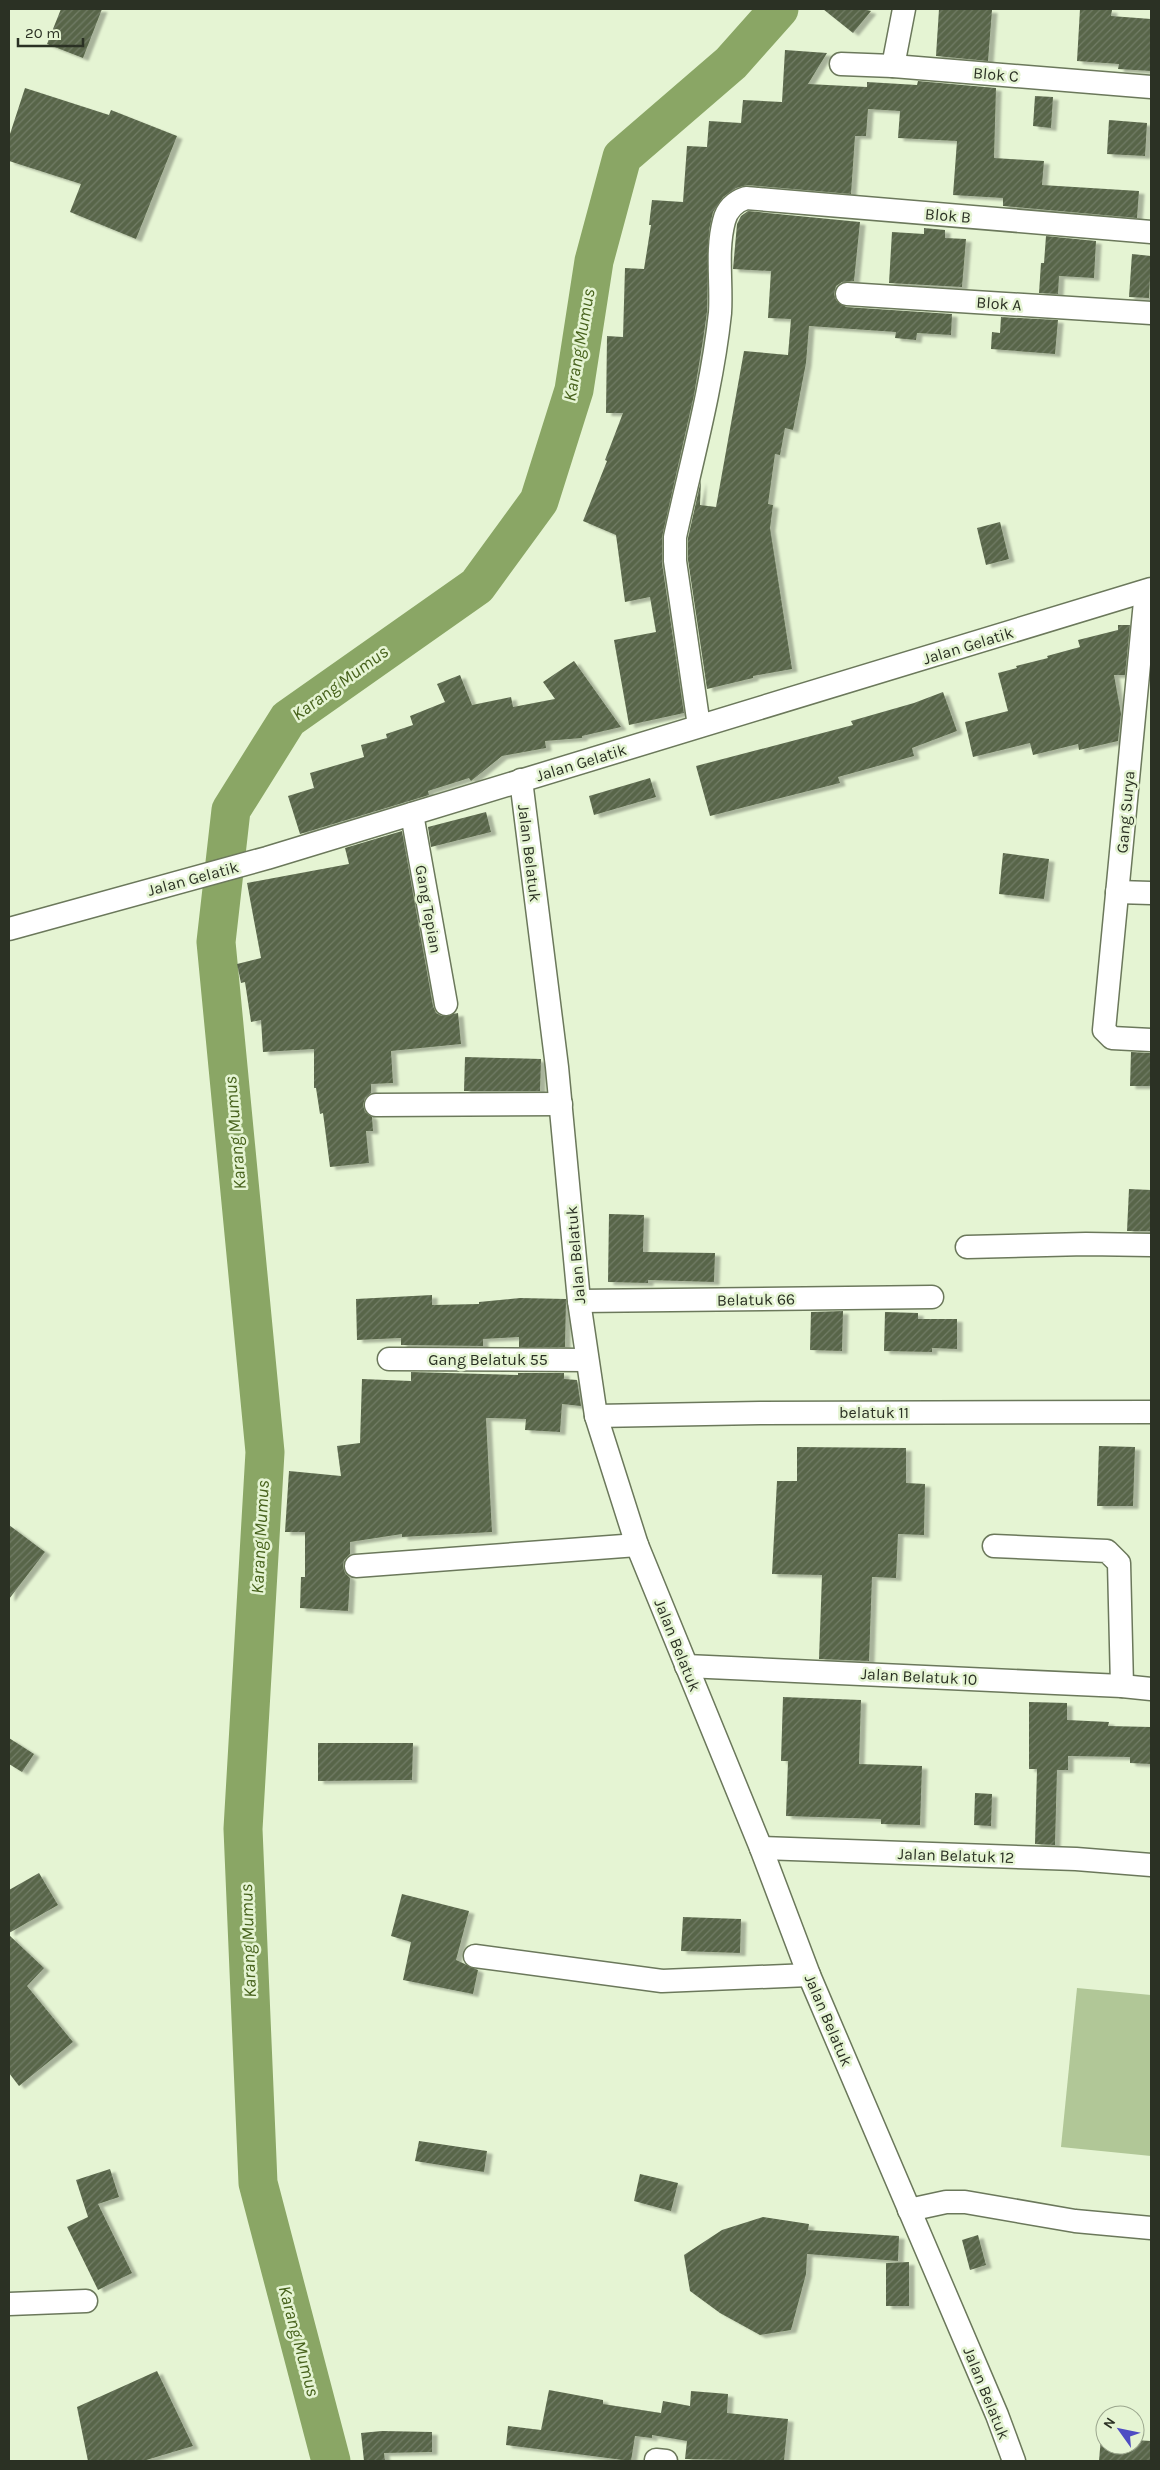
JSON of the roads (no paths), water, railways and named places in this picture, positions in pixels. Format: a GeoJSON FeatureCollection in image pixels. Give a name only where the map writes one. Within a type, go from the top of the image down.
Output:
{"type":"FeatureCollection","features":[{"type":"Feature","properties":{"kind":"street"},"geometry":{"type":"LineString","coordinates":[[893,66],[904,9]]}},
{"type":"Feature","properties":{"kind":"street","name":"Blok C"},"geometry":{"type":"LineString","coordinates":[[841,64],[893,66],[1151,87]]}},
{"type":"Feature","properties":{"kind":"street","name":"Blok B"},"geometry":{"type":"LineString","coordinates":[[699,726],[675,560],[675,538],[710,384],[720,312],[721,235],[724,220],[735,202],[746,198],[1151,232]]}},
{"type":"Feature","properties":{"kind":"street","name":"Blok A"},"geometry":{"type":"LineString","coordinates":[[847,294],[1151,313]]}},
{"type":"Feature","properties":{"kind":"street","name":"Jalan Gelatik"},"geometry":{"type":"LineString","coordinates":[[9,929],[266,858],[1148,590]]}},
{"type":"Feature","properties":{"kind":"street","name":"Gang Surya"},"geometry":{"type":"LineString","coordinates":[[1148,590],[1117,892],[1105,1033],[1112,1038],[1151,1040]]}},
{"type":"Feature","properties":{"kind":"street","name":"Jalan Belatuk"},"geometry":{"type":"LineString","coordinates":[[521,780],[561,1104],[579,1301],[586,1360],[596,1416],[637,1545],[762,1848],[809,1975],[997,2415],[1014,2461]]}},
{"type":"Feature","properties":{"kind":"street","name":"Gang Tepian"},"geometry":{"type":"LineString","coordinates":[[412,814],[446,1004]]}},
{"type":"Feature","properties":{"kind":"street"},"geometry":{"type":"LineString","coordinates":[[1117,892],[1151,893]]}},
{"type":"Feature","properties":{"kind":"street"},"geometry":{"type":"LineString","coordinates":[[376,1105],[561,1104]]}},
{"type":"Feature","properties":{"kind":"street"},"geometry":{"type":"LineString","coordinates":[[968,1247],[1086,1244],[1151,1246]]}},
{"type":"Feature","properties":{"kind":"street","name":"Belatuk 66"},"geometry":{"type":"LineString","coordinates":[[579,1301],[932,1297]]}},
{"type":"Feature","properties":{"kind":"street","name":"Gang Belatuk 55"},"geometry":{"type":"LineString","coordinates":[[390,1359],[586,1360]]}},
{"type":"Feature","properties":{"kind":"street","name":"belatuk 11"},"geometry":{"type":"LineString","coordinates":[[596,1416],[760,1413],[1151,1412]]}},
{"type":"Feature","properties":{"kind":"street"},"geometry":{"type":"LineString","coordinates":[[356,1566],[637,1545]]}},
{"type":"Feature","properties":{"kind":"street"},"geometry":{"type":"LineString","coordinates":[[994,1546],[1107,1551],[1119,1563],[1122,1686]]}},
{"type":"Feature","properties":{"kind":"street","name":"Jalan Belatuk 10"},"geometry":{"type":"LineString","coordinates":[[686,1666],[1122,1686],[1151,1689]]}},
{"type":"Feature","properties":{"kind":"street","name":"Jalan Belatuk 12"},"geometry":{"type":"LineString","coordinates":[[762,1848],[1076,1860],[1151,1865]]}},
{"type":"Feature","properties":{"kind":"street"},"geometry":{"type":"LineString","coordinates":[[475,1956],[662,1982],[809,1975]]}},
{"type":"Feature","properties":{"kind":"street"},"geometry":{"type":"LineString","coordinates":[[909,2210],[946,2202],[965,2202],[1075,2221],[1151,2228]]}},
{"type":"Feature","properties":{"kind":"street"},"geometry":{"type":"LineString","coordinates":[[9,2304],[86,2301]]}},
{"type":"Feature","properties":{"kind":"waterway","name":"Karang Mumus"},"geometry":{"type":"LineString","coordinates":[[331,2461],[258,2183],[243,1829],[265,1452],[216,942],[231,810],[288,719],[477,586],[539,501],[574,390],[594,261],[622,157],[731,63],[779,9]]}}]}
